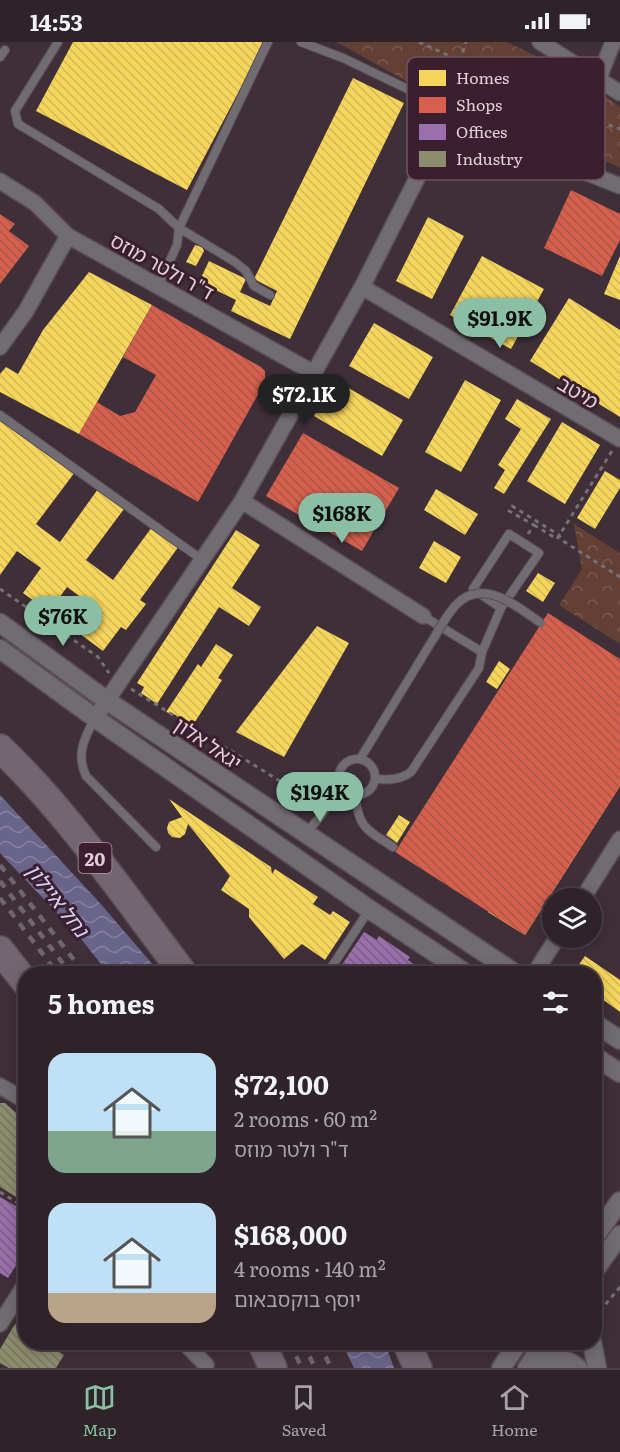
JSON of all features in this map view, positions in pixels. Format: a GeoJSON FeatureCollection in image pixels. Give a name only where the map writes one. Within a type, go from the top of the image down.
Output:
{"type":"FeatureCollection","features":[{"type":"Feature","properties":{"kind":"highway","name":"20"},"geometry":{"type":"LineString","coordinates":[[0,748],[26,774],[70,826],[178,966]]}},
{"type":"Feature","properties":{"kind":"highway"},"geometry":{"type":"LineString","coordinates":[[0,950],[18,973]]}},
{"type":"Feature","properties":{"kind":"highway"},"geometry":{"type":"LineString","coordinates":[[265,1350],[273,1368]]}},
{"type":"Feature","properties":{"kind":"highway"},"geometry":{"type":"LineString","coordinates":[[410,1350],[418,1368]]}},
{"type":"Feature","properties":{"kind":"street"},"geometry":{"type":"LineString","coordinates":[[540,42],[565,57]]}},
{"type":"Feature","properties":{"kind":"street"},"geometry":{"type":"LineString","coordinates":[[605,63],[613,42]]}},
{"type":"Feature","properties":{"kind":"street"},"geometry":{"type":"LineString","coordinates":[[605,82],[620,93]]}},
{"type":"Feature","properties":{"kind":"street"},"geometry":{"type":"LineString","coordinates":[[95,718],[242,501],[363,287],[412,180]]}},
{"type":"Feature","properties":{"kind":"street"},"geometry":{"type":"LineString","coordinates":[[605,180],[620,186]]}},
{"type":"Feature","properties":{"kind":"street","name":"ד\"ר ולטר מוזס"},"geometry":{"type":"LineString","coordinates":[[0,181],[35,203],[68,236],[314,373]]}},
{"type":"Feature","properties":{"kind":"street"},"geometry":{"type":"LineString","coordinates":[[0,347],[26,311],[68,236]]}},
{"type":"Feature","properties":{"kind":"street","name":"מיטב"},"geometry":{"type":"LineString","coordinates":[[363,287],[620,439]]}},
{"type":"Feature","properties":{"kind":"street"},"geometry":{"type":"LineString","coordinates":[[242,501],[423,616]]}},
{"type":"Feature","properties":{"kind":"street","name":"יגאל אלון"},"geometry":{"type":"LineString","coordinates":[[0,623],[106,700],[504,966]]}},
{"type":"Feature","properties":{"kind":"street"},"geometry":{"type":"LineString","coordinates":[[0,649],[369,909],[455,966]]}},
{"type":"Feature","properties":{"kind":"street"},"geometry":{"type":"LineString","coordinates":[[589,888],[620,839]]}},
{"type":"Feature","properties":{"kind":"street"},"geometry":{"type":"LineString","coordinates":[[539,966],[551,948]]}},
{"type":"Feature","properties":{"kind":"street"},"geometry":{"type":"LineString","coordinates":[[602,1028],[620,1040]]}},
{"type":"Feature","properties":{"kind":"street"},"geometry":{"type":"LineString","coordinates":[[608,1065],[620,1083]]}},
{"type":"Feature","properties":{"kind":"street"},"geometry":{"type":"LineString","coordinates":[[0,1086],[18,1096]]}},
{"type":"Feature","properties":{"kind":"street"},"geometry":{"type":"LineString","coordinates":[[602,1227],[620,1201]]}},
{"type":"Feature","properties":{"kind":"street"},"geometry":{"type":"LineString","coordinates":[[602,1260],[620,1235]]}},
{"type":"Feature","properties":{"kind":"street"},"geometry":{"type":"LineString","coordinates":[[0,1324],[18,1296]]}},
{"type":"Feature","properties":{"kind":"street"},"geometry":{"type":"LineString","coordinates":[[192,1350],[206,1365]]}},
{"type":"Feature","properties":{"kind":"street"},"geometry":{"type":"LineString","coordinates":[[501,1368],[513,1350]]}},
{"type":"Feature","properties":{"kind":"street"},"geometry":{"type":"LineString","coordinates":[[528,1368],[540,1350]]}},
{"type":"Feature","properties":{"kind":"street"},"geometry":{"type":"LineString","coordinates":[[594,1350],[597,1368]]}},
{"type":"Feature","properties":{"kind":"street"},"geometry":{"type":"LineString","coordinates":[[528,1368],[549,1360],[563,1359],[578,1368]]}},
{"type":"Feature","properties":{"kind":"lane"},"geometry":{"type":"LineString","coordinates":[[58,42],[15,111],[18,124],[159,209],[179,228],[235,262],[246,271],[254,286],[270,295]]}},
{"type":"Feature","properties":{"kind":"lane"},"geometry":{"type":"LineString","coordinates":[[158,287],[177,245],[179,228],[268,42]]}},
{"type":"Feature","properties":{"kind":"lane"},"geometry":{"type":"LineString","coordinates":[[301,42],[343,58],[407,89]]}},
{"type":"Feature","properties":{"kind":"lane"},"geometry":{"type":"LineString","coordinates":[[0,415],[201,559]]}},
{"type":"Feature","properties":{"kind":"lane"},"geometry":{"type":"LineString","coordinates":[[375,779],[394,780],[404,778],[411,772],[479,668],[482,652],[501,608],[539,553],[509,534],[473,589],[501,608]]}},
{"type":"Feature","properties":{"kind":"lane"},"geometry":{"type":"LineString","coordinates":[[360,759],[453,607],[461,600],[472,594],[492,593],[541,623]]}},
{"type":"Feature","properties":{"kind":"lane"},"geometry":{"type":"LineString","coordinates":[[423,616],[482,652]]}},
{"type":"Feature","properties":{"kind":"lane"},"geometry":{"type":"LineString","coordinates":[[95,718],[86,735],[80,756],[81,766],[86,776],[156,847]]}},
{"type":"Feature","properties":{"kind":"lane"},"geometry":{"type":"LineString","coordinates":[[360,759],[366,760],[374,768],[375,779],[366,793],[355,795],[341,785],[339,774],[341,768],[349,760],[360,759]]}},
{"type":"Feature","properties":{"kind":"lane"},"geometry":{"type":"LineString","coordinates":[[305,834],[326,810],[341,785]]}},
{"type":"Feature","properties":{"kind":"lane"},"geometry":{"type":"LineString","coordinates":[[355,795],[357,815],[365,828],[393,847]]}},
{"type":"Feature","properties":{"kind":"lane"},"geometry":{"type":"LineString","coordinates":[[332,966],[369,909]]}},
{"type":"Feature","properties":{"kind":"path"},"geometry":{"type":"LineString","coordinates":[[419,42],[452,57]]}},
{"type":"Feature","properties":{"kind":"path"},"geometry":{"type":"LineString","coordinates":[[459,57],[466,42]]}},
{"type":"Feature","properties":{"kind":"path"},"geometry":{"type":"LineString","coordinates":[[605,124],[620,129]]}},
{"type":"Feature","properties":{"kind":"path"},"geometry":{"type":"LineString","coordinates":[[620,439],[559,535],[557,539],[509,511],[512,507],[559,535],[563,541],[620,577]]}},
{"type":"Feature","properties":{"kind":"path"},"geometry":{"type":"LineString","coordinates":[[522,543],[534,525]]}},
{"type":"Feature","properties":{"kind":"path"},"geometry":{"type":"LineString","coordinates":[[0,589],[98,657],[111,675],[145,699],[326,810]]}},
{"type":"Feature","properties":{"kind":"path"},"geometry":{"type":"LineString","coordinates":[[0,1192],[18,1203]]}},
{"type":"Feature","properties":{"kind":"path"},"geometry":{"type":"LineString","coordinates":[[602,1308],[620,1287]]}},
{"type":"Feature","properties":{"kind":"green space"},"geometry":{"type":"Polygon","coordinates":[[[337,42],[507,42],[538,57],[407,57],[407,82],[337,42]]]}},
{"type":"Feature","properties":{"kind":"green space"},"geometry":{"type":"Polygon","coordinates":[[[605,96],[620,107],[620,168],[605,161],[605,96]]]}},
{"type":"Feature","properties":{"kind":"green space"},"geometry":{"type":"Polygon","coordinates":[[[574,524],[620,553],[620,644],[559,605],[582,569],[574,524]]]}},
{"type":"Feature","properties":{"kind":"water","name":"נחל איילון"},"geometry":{"type":"Polygon","coordinates":[[[0,795],[99,902],[154,966],[102,966],[78,935],[0,853],[0,795]]]}},
{"type":"Feature","properties":{"kind":"water"},"geometry":{"type":"Polygon","coordinates":[[[345,1350],[388,1350],[394,1368],[354,1368],[345,1350]]]}},
{"type":"Feature","properties":{"kind":"building: Homes"},"geometry":{"type":"Polygon","coordinates":[[[73,42],[265,42],[187,190],[36,111],[73,42]]]}},
{"type":"Feature","properties":{"kind":"building: Homes"},"geometry":{"type":"Polygon","coordinates":[[[353,78],[404,103],[290,339],[231,311],[236,300],[199,282],[209,261],[246,279],[240,292],[270,306],[277,291],[254,279],[353,78]]]}},
{"type":"Feature","properties":{"kind":"building: Homes"},"geometry":{"type":"Polygon","coordinates":[[[428,217],[464,236],[432,299],[396,281],[428,217]]]}},
{"type":"Feature","properties":{"kind":"building: Homes"},"geometry":{"type":"Polygon","coordinates":[[[195,245],[202,247],[204,251],[196,266],[186,262],[195,245]]]}},
{"type":"Feature","properties":{"kind":"building: Homes"},"geometry":{"type":"Polygon","coordinates":[[[482,256],[544,289],[511,349],[450,315],[482,256]]]}},
{"type":"Feature","properties":{"kind":"building: Homes"},"geometry":{"type":"Polygon","coordinates":[[[620,256],[620,300],[604,294],[620,256]]]}},
{"type":"Feature","properties":{"kind":"building: Homes"},"geometry":{"type":"Polygon","coordinates":[[[89,272],[152,305],[79,434],[0,392],[0,374],[6,367],[18,374],[43,330],[89,272]]]}},
{"type":"Feature","properties":{"kind":"building: Homes"},"geometry":{"type":"Polygon","coordinates":[[[569,298],[620,330],[620,417],[530,361],[569,298]]]}},
{"type":"Feature","properties":{"kind":"building: Homes"},"geometry":{"type":"Polygon","coordinates":[[[374,323],[433,357],[409,399],[349,366],[374,323]]]}},
{"type":"Feature","properties":{"kind":"building: Homes"},"geometry":{"type":"Polygon","coordinates":[[[335,380],[403,420],[382,456],[314,416],[335,380]]]}},
{"type":"Feature","properties":{"kind":"building: Homes"},"geometry":{"type":"Polygon","coordinates":[[[465,380],[501,400],[461,472],[425,452],[465,380]]]}},
{"type":"Feature","properties":{"kind":"building: Homes"},"geometry":{"type":"Polygon","coordinates":[[[517,399],[551,419],[504,494],[494,488],[505,470],[498,465],[521,429],[505,419],[517,399]]]}},
{"type":"Feature","properties":{"kind":"building: Homes"},"geometry":{"type":"Polygon","coordinates":[[[0,417],[75,472],[36,524],[60,542],[98,489],[124,509],[86,560],[113,580],[152,527],[179,546],[140,600],[146,604],[126,630],[121,627],[103,651],[76,631],[94,607],[67,587],[49,612],[23,593],[41,568],[17,551],[0,575],[0,417]]]}},
{"type":"Feature","properties":{"kind":"building: Homes"},"geometry":{"type":"Polygon","coordinates":[[[562,422],[600,445],[565,504],[527,481],[562,422]]]}},
{"type":"Feature","properties":{"kind":"building: Homes"},"geometry":{"type":"Polygon","coordinates":[[[605,471],[620,480],[620,488],[595,529],[577,518],[605,471]]]}},
{"type":"Feature","properties":{"kind":"building: Homes"},"geometry":{"type":"Polygon","coordinates":[[[436,489],[478,514],[465,535],[424,510],[436,489]]]}},
{"type":"Feature","properties":{"kind":"building: Homes"},"geometry":{"type":"Polygon","coordinates":[[[236,530],[260,545],[232,588],[261,607],[249,626],[219,607],[157,704],[141,693],[144,687],[137,683],[236,530]]]}},
{"type":"Feature","properties":{"kind":"building: Homes"},"geometry":{"type":"Polygon","coordinates":[[[434,541],[461,557],[446,583],[419,568],[434,541]]]}},
{"type":"Feature","properties":{"kind":"building: Homes"},"geometry":{"type":"Polygon","coordinates":[[[538,573],[555,583],[543,602],[526,591],[538,573]]]}},
{"type":"Feature","properties":{"kind":"building: Homes"},"geometry":{"type":"Polygon","coordinates":[[[317,626],[349,643],[284,757],[236,732],[317,626]]]}},
{"type":"Feature","properties":{"kind":"building: Homes"},"geometry":{"type":"Polygon","coordinates":[[[216,644],[233,655],[218,678],[222,680],[191,728],[184,720],[179,720],[176,715],[166,712],[198,664],[201,667],[216,644]]]}},
{"type":"Feature","properties":{"kind":"building: Homes"},"geometry":{"type":"Polygon","coordinates":[[[499,661],[510,669],[497,689],[486,682],[499,661]]]}},
{"type":"Feature","properties":{"kind":"building: Homes"},"geometry":{"type":"Polygon","coordinates":[[[620,693],[620,786],[555,888],[542,888],[542,908],[525,935],[488,912],[579,768],[575,765],[620,693]]]}},
{"type":"Feature","properties":{"kind":"building: Homes"},"geometry":{"type":"Polygon","coordinates":[[[169,799],[271,867],[272,874],[275,869],[318,897],[313,904],[330,915],[333,911],[350,922],[325,960],[302,944],[284,959],[249,917],[249,909],[221,890],[230,876],[188,824],[185,834],[180,838],[172,837],[168,833],[169,822],[182,817],[169,799]]]}},
{"type":"Feature","properties":{"kind":"building: Homes"},"geometry":{"type":"Polygon","coordinates":[[[399,815],[410,822],[397,843],[386,835],[399,815]]]}},
{"type":"Feature","properties":{"kind":"building: Homes"},"geometry":{"type":"Polygon","coordinates":[[[585,956],[600,966],[578,966],[585,956]]]}},
{"type":"Feature","properties":{"kind":"building: Homes"},"geometry":{"type":"Polygon","coordinates":[[[602,968],[620,980],[620,1012],[602,999],[602,968]]]}},
{"type":"Feature","properties":{"kind":"building: Shops"},"geometry":{"type":"Polygon","coordinates":[[[571,190],[620,214],[620,240],[602,276],[544,248],[571,190]]]}},
{"type":"Feature","properties":{"kind":"building: Shops"},"geometry":{"type":"Polygon","coordinates":[[[0,214],[15,224],[9,231],[29,246],[0,284],[0,214]]]}},
{"type":"Feature","properties":{"kind":"building: Shops"},"geometry":{"type":"Polygon","coordinates":[[[152,305],[265,371],[265,382],[198,502],[79,434],[97,402],[120,416],[135,412],[156,375],[123,357],[152,305]]]}},
{"type":"Feature","properties":{"kind":"building: Shops"},"geometry":{"type":"Polygon","coordinates":[[[303,433],[399,488],[362,551],[266,496],[303,433]]]}},
{"type":"Feature","properties":{"kind":"building: Shops"},"geometry":{"type":"Polygon","coordinates":[[[548,613],[620,659],[620,786],[555,888],[542,888],[542,908],[525,935],[395,852],[548,613]]]}},
{"type":"Feature","properties":{"kind":"building: Offices"},"geometry":{"type":"Polygon","coordinates":[[[364,932],[377,940],[379,936],[410,957],[408,960],[416,966],[341,966],[364,932]]]}},
{"type":"Feature","properties":{"kind":"building: Offices"},"geometry":{"type":"Polygon","coordinates":[[[0,1197],[18,1207],[18,1262],[8,1278],[0,1273],[0,1197]]]}},
{"type":"Feature","properties":{"kind":"building: Industry"},"geometry":{"type":"Polygon","coordinates":[[[0,1103],[5,1103],[18,1115],[18,1198],[0,1187],[0,1103]]]}},
{"type":"Feature","properties":{"kind":"building: Industry"},"geometry":{"type":"Polygon","coordinates":[[[15,1324],[18,1326],[18,1350],[56,1350],[64,1355],[56,1368],[9,1368],[0,1363],[0,1349],[15,1324]]]}},
{"type":"Feature","properties":{"kind":"railway"},"geometry":{"type":"LineString","coordinates":[[0,865],[79,966]]}},
{"type":"Feature","properties":{"kind":"railway"},"geometry":{"type":"LineString","coordinates":[[0,881],[65,966]]}},
{"type":"Feature","properties":{"kind":"railway"},"geometry":{"type":"LineString","coordinates":[[0,898],[52,966]]}},
{"type":"Feature","properties":{"kind":"railway"},"geometry":{"type":"LineString","coordinates":[[293,1350],[302,1368]]}},
{"type":"Feature","properties":{"kind":"railway"},"geometry":{"type":"LineString","coordinates":[[307,1350],[315,1368]]}},
{"type":"Feature","properties":{"kind":"railway"},"geometry":{"type":"LineString","coordinates":[[323,1350],[331,1368]]}}]}
